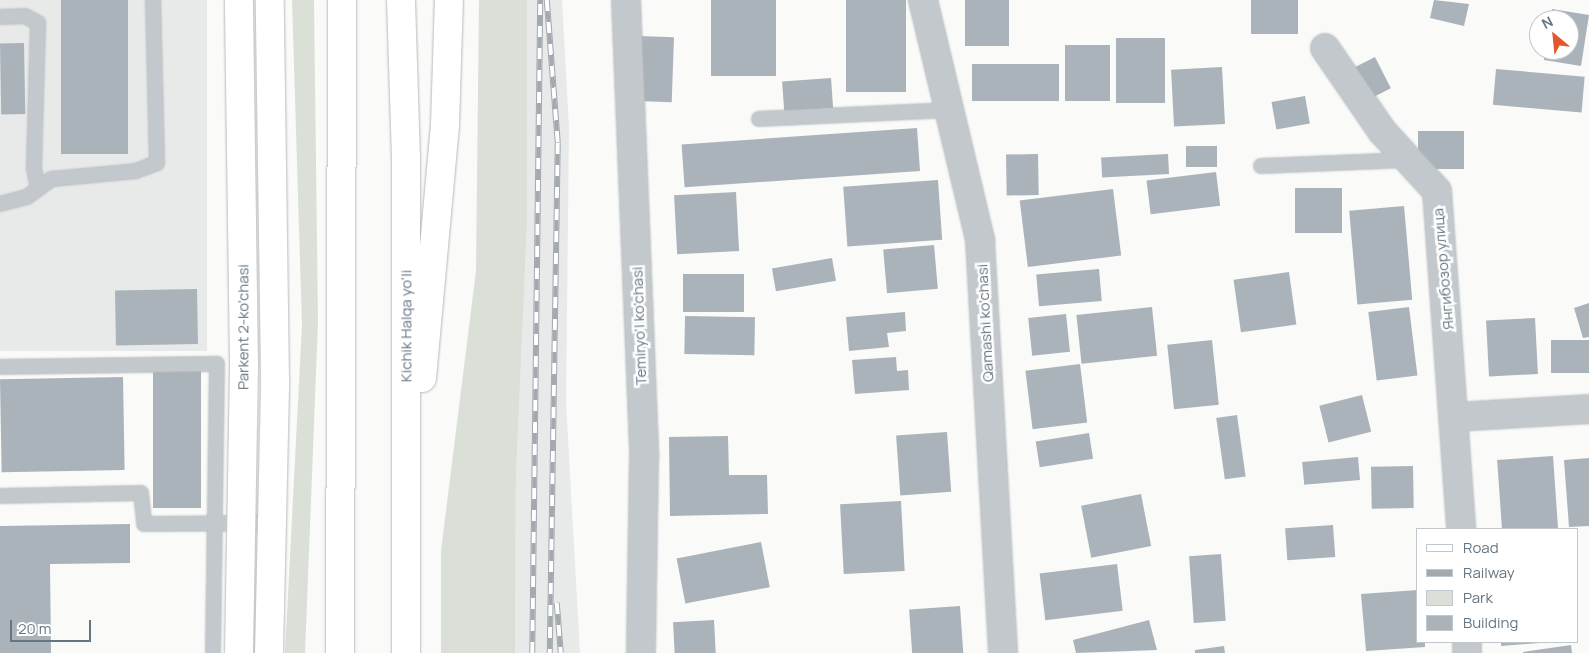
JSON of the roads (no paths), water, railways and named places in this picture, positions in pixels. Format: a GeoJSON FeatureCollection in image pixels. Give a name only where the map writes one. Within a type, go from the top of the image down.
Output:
{"type":"FeatureCollection","features":[{"type":"Feature","properties":{"kind":"main road","name":"Parkent 2-ko'chasi"},"geometry":{"type":"LineString","coordinates":[[239,653],[242,524],[240,0]]}},
{"type":"Feature","properties":{"kind":"main road"},"geometry":{"type":"LineString","coordinates":[[270,0],[272,523],[270,653]]}},
{"type":"Feature","properties":{"kind":"main road"},"geometry":{"type":"LineString","coordinates":[[340,653],[342,0]]}},
{"type":"Feature","properties":{"kind":"main road","name":"Kichik Halqa yo'li"},"geometry":{"type":"LineString","coordinates":[[401,0],[407,546],[406,653]]}},
{"type":"Feature","properties":{"kind":"main road"},"geometry":{"type":"LineString","coordinates":[[407,546],[445,125],[449,0]]}},
{"type":"Feature","properties":{"kind":"street","name":"Temiryo'l ko'chasi"},"geometry":{"type":"LineString","coordinates":[[626,0],[644,457],[641,653]]}},
{"type":"Feature","properties":{"kind":"street","name":"Qamashi ko'chasi"},"geometry":{"type":"LineString","coordinates":[[922,0],[980,240],[1003,653]]}},
{"type":"Feature","properties":{"kind":"street","name":"Янгибозор улица"},"geometry":{"type":"LineString","coordinates":[[1325,48],[1408,160],[1436,191],[1456,417],[1461,528]]}},
{"type":"Feature","properties":{"kind":"street"},"geometry":{"type":"LineString","coordinates":[[1456,417],[1589,409]]}},
{"type":"Feature","properties":{"kind":"lane"},"geometry":{"type":"LineString","coordinates":[[0,204],[38,189],[52,179],[136,171],[157,163],[153,0]]}},
{"type":"Feature","properties":{"kind":"lane"},"geometry":{"type":"LineString","coordinates":[[0,17],[25,16],[38,23],[34,168],[38,189]]}},
{"type":"Feature","properties":{"kind":"lane"},"geometry":{"type":"LineString","coordinates":[[759,119],[949,110]]}},
{"type":"Feature","properties":{"kind":"lane"},"geometry":{"type":"LineString","coordinates":[[1261,166],[1408,160]]}},
{"type":"Feature","properties":{"kind":"lane"},"geometry":{"type":"LineString","coordinates":[[0,367],[218,364],[213,653]]}},
{"type":"Feature","properties":{"kind":"lane"},"geometry":{"type":"LineString","coordinates":[[0,496],[141,493],[144,524],[272,523]]}},
{"type":"Feature","properties":{"kind":"railway"},"geometry":{"type":"LineString","coordinates":[[532,653],[540,0]]}},
{"type":"Feature","properties":{"kind":"railway"},"geometry":{"type":"LineString","coordinates":[[547,0],[558,143],[550,653]]}},
{"type":"Feature","properties":{"kind":"railway"},"geometry":{"type":"LineString","coordinates":[[557,603],[561,653]]}}]}
